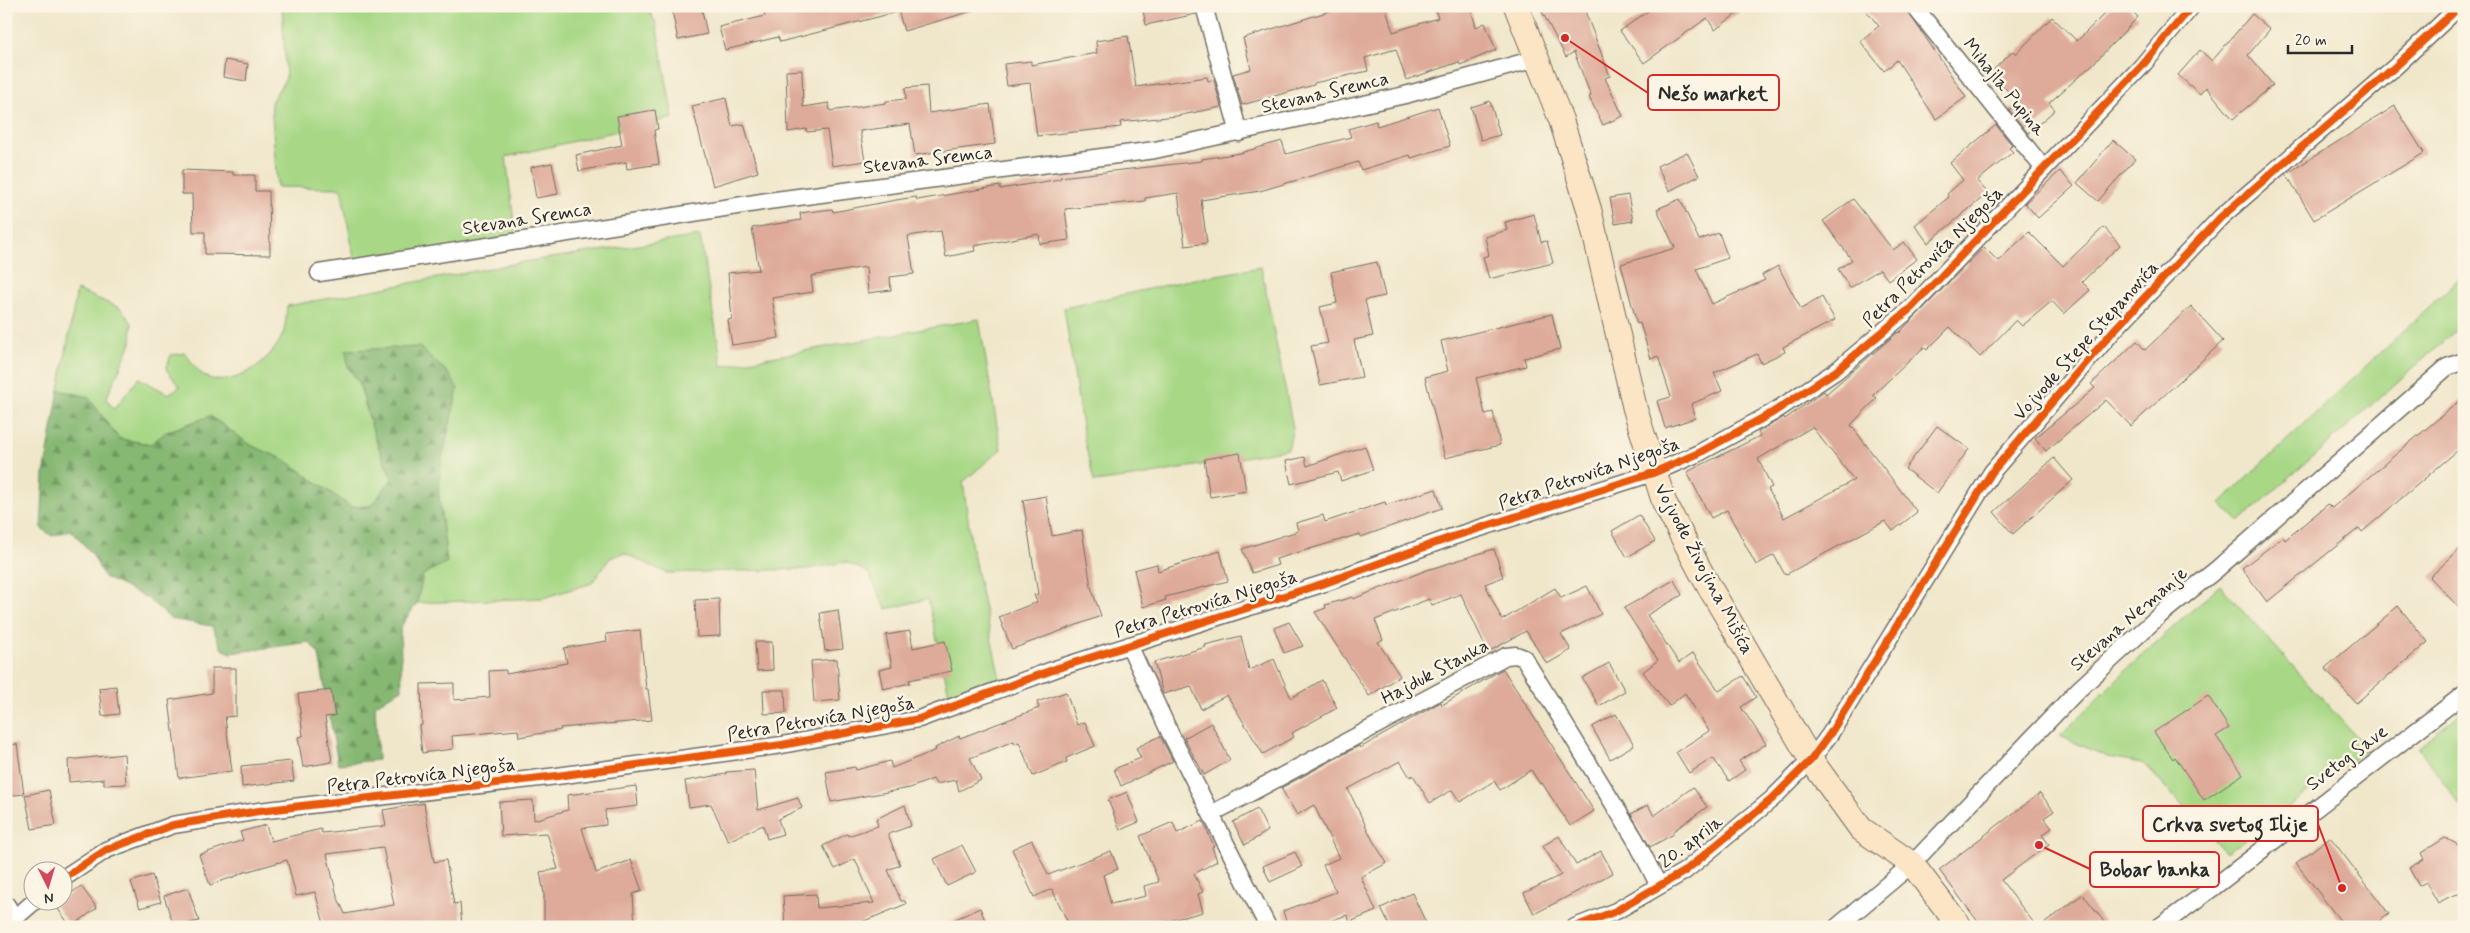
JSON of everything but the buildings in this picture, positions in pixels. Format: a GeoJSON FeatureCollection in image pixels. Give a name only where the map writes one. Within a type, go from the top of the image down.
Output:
{"type":"FeatureCollection","features":[{"type":"Feature","properties":{"kind":"street"},"geometry":{"type":"LineString","coordinates":[[1204,6],[1238,133]]}},
{"type":"Feature","properties":{"kind":"street","name":"Vojvode Živojina Mišića"},"geometry":{"type":"LineString","coordinates":[[1516,6],[1535,59],[1561,120],[1589,209],[1633,400],[1653,473],[1664,502],[1703,576],[1811,760],[1861,829],[1912,864],[1960,927]]}},
{"type":"Feature","properties":{"kind":"street","name":"Mihajla Pupina"},"geometry":{"type":"LineString","coordinates":[[1914,6],[2044,169]]}},
{"type":"Feature","properties":{"kind":"street","name":"Petra Petrovića Njegoša"},"geometry":{"type":"LineString","coordinates":[[72,872],[106,850],[173,825],[259,811],[556,776],[782,745],[919,719],[1129,645],[1325,583],[1452,536],[1653,473],[1699,453],[1772,413],[1836,371],[1911,308],[2141,67],[2192,6]]}},
{"type":"Feature","properties":{"kind":"street","name":"Vojvode Stepe Stepanovića"},"geometry":{"type":"LineString","coordinates":[[1811,760],[1830,734],[1998,465],[2114,330],[2220,217],[2396,66],[2460,6]]}},
{"type":"Feature","properties":{"kind":"street","name":"Stevana Sremca"},"geometry":{"type":"LineString","coordinates":[[320,273],[768,201],[1155,150],[1405,95],[1535,59]]}},
{"type":"Feature","properties":{"kind":"street","name":"Stevana Nemanje"},"geometry":{"type":"LineString","coordinates":[[1837,927],[1912,864],[2078,690],[2160,615],[2218,569],[2447,367],[2464,361]]}},
{"type":"Feature","properties":{"kind":"street"},"geometry":{"type":"LineString","coordinates":[[1129,645],[1268,927]]}},
{"type":"Feature","properties":{"kind":"street","name":"Hajduk Stanka"},"geometry":{"type":"LineString","coordinates":[[1211,814],[1506,656],[1516,655],[1524,658],[1530,667],[1636,839],[1660,886]]}},
{"type":"Feature","properties":{"kind":"street","name":"Svetog Save"},"geometry":{"type":"LineString","coordinates":[[2159,927],[2214,887],[2464,694]]}},
{"type":"Feature","properties":{"kind":"street","name":"20. aprila"},"geometry":{"type":"LineString","coordinates":[[1576,927],[1616,910],[1685,871],[1772,799],[1811,760]]}},
{"type":"Feature","properties":{"kind":"street"},"geometry":{"type":"LineString","coordinates":[[6,904],[10,922],[24,910]]}},
{"type":"Feature","properties":{"kind":"green space"},"geometry":{"type":"Polygon","coordinates":[[[282,6],[646,6],[656,23],[673,118],[506,157],[517,247],[357,273],[341,188],[277,187],[271,102],[286,78],[282,6]]]}},
{"type":"Feature","properties":{"kind":"green space"},"geometry":{"type":"Polygon","coordinates":[[[700,236],[722,366],[979,319],[1001,449],[963,482],[972,549],[1000,679],[949,694],[928,599],[886,609],[869,573],[846,562],[808,569],[667,573],[624,553],[610,558],[592,583],[543,598],[417,603],[423,574],[447,562],[438,490],[449,374],[419,347],[348,367],[359,382],[375,438],[392,479],[371,506],[351,507],[285,460],[252,446],[210,416],[167,432],[151,444],[119,439],[88,397],[59,390],[77,290],[120,308],[132,323],[131,343],[106,399],[114,409],[139,378],[168,394],[180,387],[166,369],[171,355],[185,353],[196,369],[205,376],[215,380],[227,380],[250,371],[269,355],[277,345],[284,329],[287,306],[523,262],[700,236]]]}},
{"type":"Feature","properties":{"kind":"green space"},"geometry":{"type":"Polygon","coordinates":[[[1261,267],[1293,428],[1288,449],[1141,476],[1094,482],[1084,439],[1064,308],[1184,281],[1261,267]]]}},
{"type":"Feature","properties":{"kind":"green space"},"geometry":{"type":"Polygon","coordinates":[[[2464,274],[2464,323],[2239,522],[2220,503],[2464,274]]]}},
{"type":"Feature","properties":{"kind":"green space"},"geometry":{"type":"Polygon","coordinates":[[[419,347],[449,374],[458,389],[442,458],[438,490],[447,562],[423,575],[417,603],[400,628],[402,689],[375,705],[378,760],[338,764],[319,654],[309,642],[231,653],[222,649],[212,626],[171,619],[147,598],[104,577],[93,555],[71,530],[52,536],[41,528],[44,474],[59,390],[88,397],[119,439],[151,444],[166,432],[210,416],[252,446],[285,460],[351,507],[371,506],[392,479],[375,438],[359,382],[348,367],[346,350],[419,347]]]}},
{"type":"Feature","properties":{"kind":"green space"},"geometry":{"type":"Polygon","coordinates":[[[2220,585],[2367,749],[2226,853],[2143,763],[2108,757],[2060,736],[2128,668],[2220,585]]]}},
{"type":"Feature","properties":{"kind":"green space"},"geometry":{"type":"Polygon","coordinates":[[[2464,709],[2464,812],[2419,748],[2464,709]]]}},
{"type":"Feature","properties":{"kind":"cycle path"},"geometry":{"type":"LineString","coordinates":[[72,872],[106,850],[173,825],[259,811],[557,776],[782,745],[919,719],[1058,668],[1325,583],[1452,537],[1653,473],[1699,453],[1772,413],[1836,371],[1911,308],[2141,67],[2192,6]]}},
{"type":"Feature","properties":{"kind":"cycle path"},"geometry":{"type":"LineString","coordinates":[[1575,927],[1616,911],[1685,871],[1772,799],[1811,760],[1830,734],[1992,472],[2114,330],[2221,217],[2396,66],[2460,6]]}},
{"type":"Feature","properties":{"kind":"place","name":"Nešo market"},"geometry":{"type":"Point","coordinates":[1565,38]}},
{"type":"Feature","properties":{"kind":"place","name":"Bobar banka"},"geometry":{"type":"Point","coordinates":[2039,845]}},
{"type":"Feature","properties":{"kind":"place","name":"Crkva svetog Ilije"},"geometry":{"type":"Point","coordinates":[2342,888]}}]}
